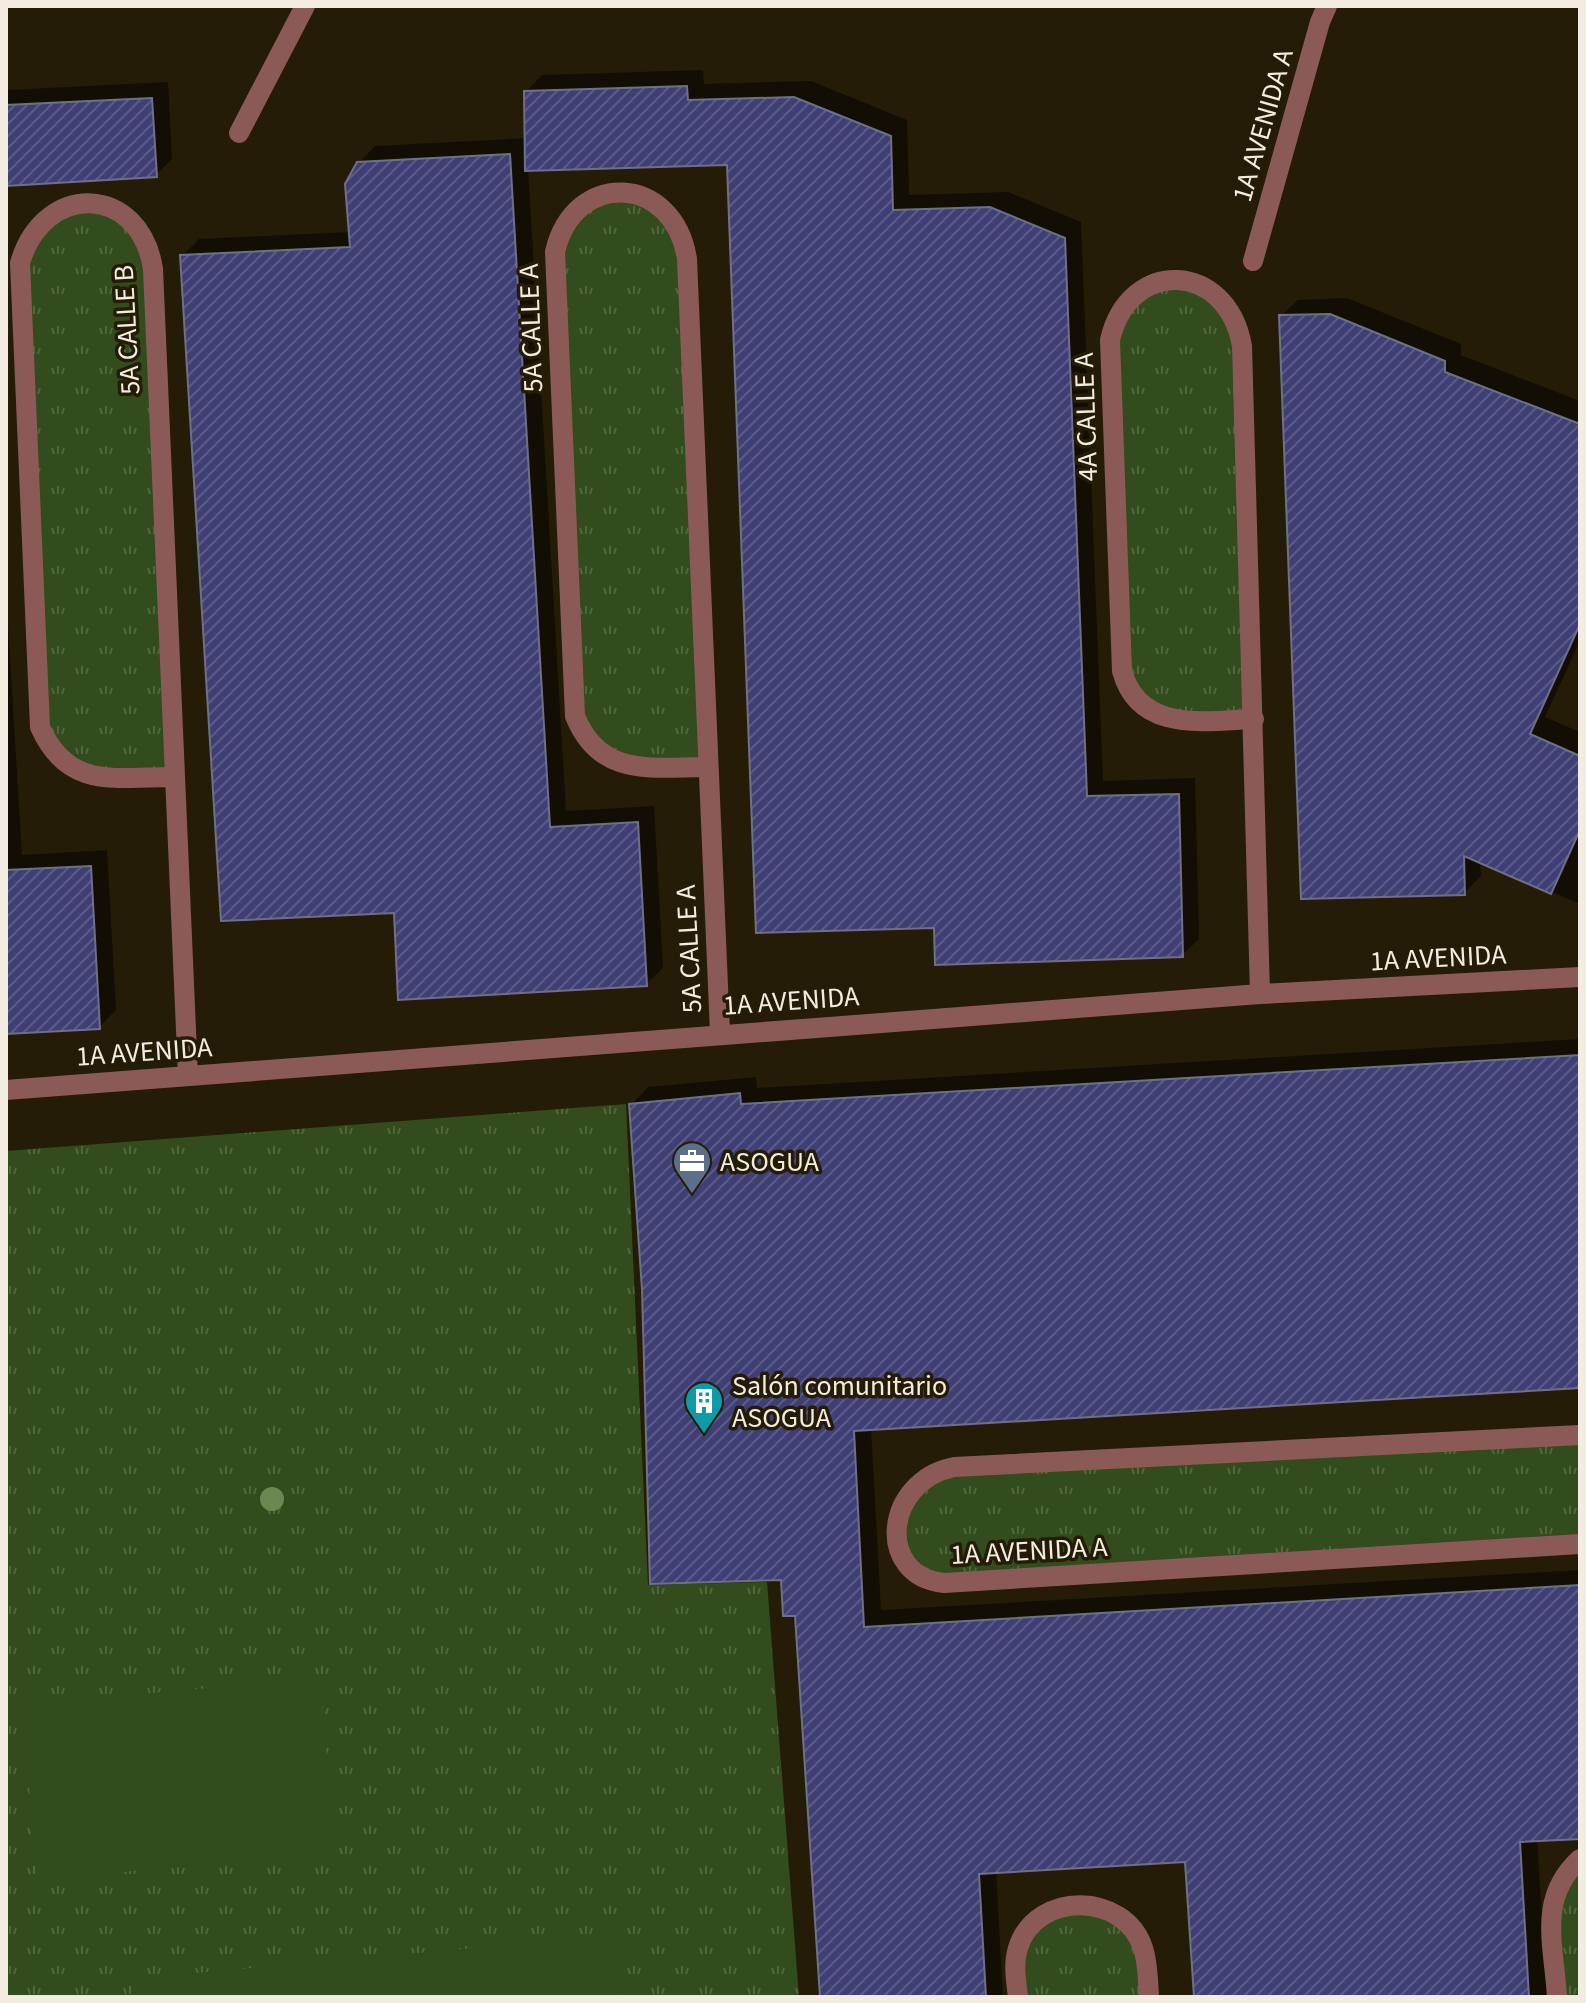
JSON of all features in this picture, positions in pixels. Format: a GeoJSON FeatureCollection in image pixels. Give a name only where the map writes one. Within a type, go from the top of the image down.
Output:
{"type":"FeatureCollection","features":[{"type":"Feature","properties":{"kind":"street"},"geometry":{"type":"LineString","coordinates":[[239,133],[305,6]]}},
{"type":"Feature","properties":{"kind":"street","name":"1A AVENIDA A"},"geometry":{"type":"LineString","coordinates":[[1253,261],[1327,6]]}},
{"type":"Feature","properties":{"kind":"street","name":"5A CALLE A"},"geometry":{"type":"LineString","coordinates":[[707,767],[634,767],[614,762],[596,751],[583,736],[575,716],[555,252],[559,233],[570,215],[588,201],[609,193],[633,193],[654,202],[672,216],[683,236],[720,1033]]}},
{"type":"Feature","properties":{"kind":"street","name":"5A CALLE B"},"geometry":{"type":"LineString","coordinates":[[173,777],[100,777],[80,773],[56,754],[40,727],[20,263],[37,226],[54,211],[75,203],[99,204],[120,212],[138,227],[149,246],[188,1076]]}},
{"type":"Feature","properties":{"kind":"street","name":"4A CALLE A"},"geometry":{"type":"LineString","coordinates":[[1254,719],[1182,721],[1161,717],[1135,699],[1122,671],[1110,340],[1114,320],[1126,303],[1144,288],[1165,280],[1188,281],[1210,289],[1227,304],[1238,324],[1242,346],[1254,719],[1260,994]]}},
{"type":"Feature","properties":{"kind":"street","name":"1A AVENIDA"},"geometry":{"type":"LineString","coordinates":[[6,1090],[1260,994],[1580,977]]}},
{"type":"Feature","properties":{"kind":"street","name":"1A AVENIDA A"},"geometry":{"type":"LineString","coordinates":[[1580,1435],[954,1467],[935,1471],[918,1482],[901,1507],[897,1527],[900,1548],[910,1567],[921,1577],[944,1583],[1580,1544]]}},
{"type":"Feature","properties":{"kind":"street"},"geometry":{"type":"LineString","coordinates":[[1557,1997],[1550,1911],[1554,1890],[1565,1873],[1580,1859]]}},
{"type":"Feature","properties":{"kind":"street"},"geometry":{"type":"LineString","coordinates":[[1018,1997],[1015,1966],[1018,1946],[1029,1928],[1047,1913],[1068,1905],[1091,1904],[1121,1919],[1143,1946],[1149,1997]]}},
{"type":"Feature","properties":{"kind":"green space"},"geometry":{"type":"Polygon","coordinates":[[[633,193],[683,236],[707,767],[634,767],[583,736],[559,233],[570,215],[633,193]]]}},
{"type":"Feature","properties":{"kind":"green space"},"geometry":{"type":"Polygon","coordinates":[[[99,204],[149,246],[173,777],[100,777],[49,746],[26,243],[37,226],[99,204]]]}},
{"type":"Feature","properties":{"kind":"green space"},"geometry":{"type":"Polygon","coordinates":[[[1188,281],[1238,324],[1254,719],[1182,721],[1125,681],[1114,320],[1126,303],[1188,281]]]}},
{"type":"Feature","properties":{"kind":"green space"},"geometry":{"type":"Polygon","coordinates":[[[626,1104],[648,1585],[767,1582],[799,1997],[6,1997],[6,1151],[626,1104]]]}},
{"type":"Feature","properties":{"kind":"green space"},"geometry":{"type":"Polygon","coordinates":[[[1580,1435],[1580,1544],[944,1583],[900,1548],[905,1498],[935,1471],[1580,1435]]]}},
{"type":"Feature","properties":{"kind":"green space"},"geometry":{"type":"Polygon","coordinates":[[[320,1679],[335,1854],[37,1879],[22,1704],[320,1679]]]}},
{"type":"Feature","properties":{"kind":"green space"},"geometry":{"type":"Polygon","coordinates":[[[1580,1859],[1580,1997],[1557,1997],[1554,1890],[1580,1859]]]}},
{"type":"Feature","properties":{"kind":"green space"},"geometry":{"type":"Polygon","coordinates":[[[1068,1905],[1130,1926],[1149,1997],[1018,1997],[1018,1946],[1068,1905]]]}},
{"type":"Feature","properties":{"kind":"green space"},"geometry":{"type":"Polygon","coordinates":[[[617,1935],[623,1997],[133,1997],[131,1979],[617,1935]]]}},
{"type":"Feature","properties":{"kind":"building"},"geometry":{"type":"Polygon","coordinates":[[[687,86],[688,100],[794,97],[891,136],[893,210],[990,207],[1065,238],[1087,796],[1179,794],[1183,957],[935,965],[934,928],[756,933],[727,165],[525,171],[524,91],[687,86]]]}},
{"type":"Feature","properties":{"kind":"building"},"geometry":{"type":"Polygon","coordinates":[[[152,98],[157,177],[6,186],[6,105],[152,98]]]}},
{"type":"Feature","properties":{"kind":"building"},"geometry":{"type":"Polygon","coordinates":[[[510,154],[550,827],[638,822],[647,986],[398,1000],[394,913],[221,921],[180,255],[350,247],[345,184],[357,162],[510,154]]]}},
{"type":"Feature","properties":{"kind":"building"},"geometry":{"type":"Polygon","coordinates":[[[1330,314],[1445,361],[1445,372],[1580,424],[1580,624],[1530,734],[1580,756],[1580,830],[1551,894],[1464,856],[1465,895],[1301,899],[1279,315],[1330,314]]]}},
{"type":"Feature","properties":{"kind":"building"},"geometry":{"type":"Polygon","coordinates":[[[91,866],[100,1029],[6,1034],[6,870],[91,866]]]}},
{"type":"Feature","properties":{"kind":"building"},"geometry":{"type":"Polygon","coordinates":[[[1580,1055],[1580,1388],[854,1431],[864,1627],[1580,1585],[1580,1839],[1520,1842],[1529,1997],[1194,1997],[1185,1862],[979,1874],[986,1997],[820,1997],[795,1616],[783,1616],[781,1580],[650,1584],[642,1289],[629,1104],[740,1093],[741,1104],[1580,1055]]]}},
{"type":"Feature","properties":{"kind":"place","name":"ASOGUA"},"geometry":{"type":"Point","coordinates":[692,1195]}},
{"type":"Feature","properties":{"kind":"place","name":"Salón comunitario ASOGUA"},"geometry":{"type":"Point","coordinates":[704,1435]}}]}
